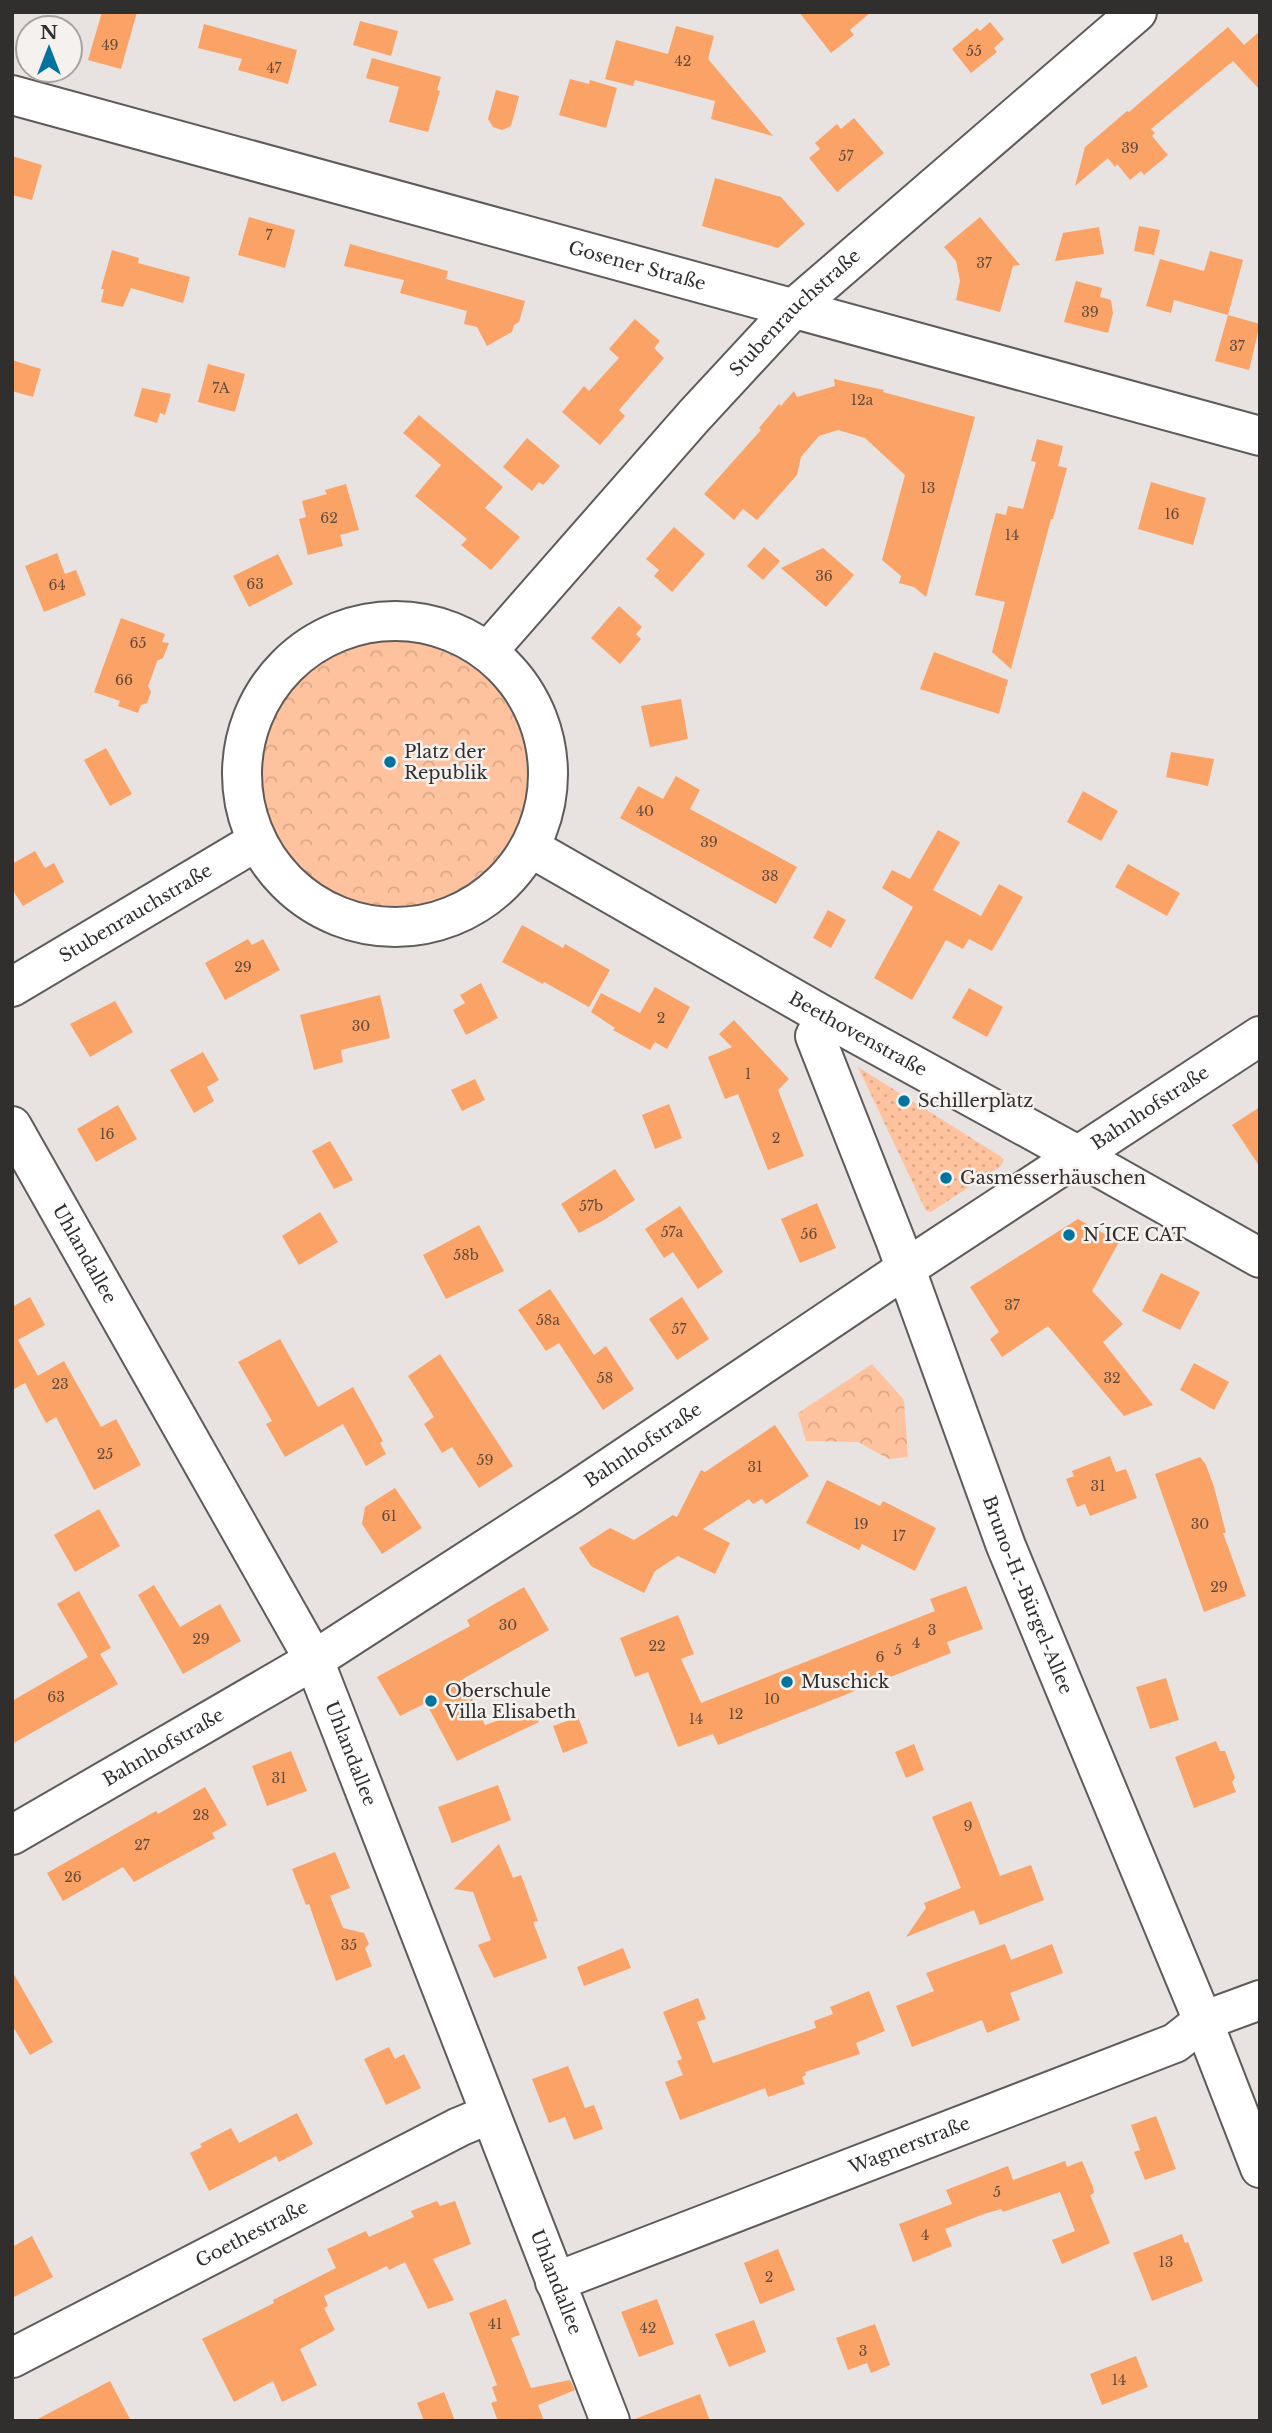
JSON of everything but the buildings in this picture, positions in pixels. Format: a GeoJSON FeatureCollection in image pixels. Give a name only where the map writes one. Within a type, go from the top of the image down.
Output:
{"type":"FeatureCollection","features":[{"type":"Feature","properties":{"kind":"street","name":"Stubenrauchstraße"},"geometry":{"type":"LineString","coordinates":[[488,651],[694,415],[794,308],[1137,12]]}},
{"type":"Feature","properties":{"kind":"street","name":"Gosener Straße"},"geometry":{"type":"LineString","coordinates":[[12,95],[1260,436]]}},
{"type":"Feature","properties":{"kind":"street"},"geometry":{"type":"LineString","coordinates":[[383,621],[409,621],[450,630],[488,651],[509,671],[531,702],[548,751],[549,784],[543,817],[531,848],[508,878],[480,902],[446,919],[409,927],[386,927],[342,918],[304,897],[274,867],[257,841],[246,810],[242,778],[244,744],[254,713],[271,684],[288,664],[333,634],[358,625],[383,621]]}},
{"type":"Feature","properties":{"kind":"street","name":"Stubenrauchstraße"},"geometry":{"type":"LineString","coordinates":[[12,987],[257,841]]}},
{"type":"Feature","properties":{"kind":"street","name":"Beethovenstraße"},"geometry":{"type":"LineString","coordinates":[[531,848],[826,1017],[1260,1258]]}},
{"type":"Feature","properties":{"kind":"street","name":"Bruno-H.-Bürgel-Allee"},"geometry":{"type":"LineString","coordinates":[[826,1017],[815,1036],[905,1269],[1006,1546],[1203,2021],[1260,2168]]}},
{"type":"Feature","properties":{"kind":"street","name":"Bahnhofstraße"},"geometry":{"type":"LineString","coordinates":[[12,1835],[314,1660],[569,1495],[1260,1035]]}},
{"type":"Feature","properties":{"kind":"street","name":"Uhlandallee"},"geometry":{"type":"LineString","coordinates":[[12,1126],[314,1660],[610,2421]]}},
{"type":"Feature","properties":{"kind":"street","name":"Wagnerstraße"},"geometry":{"type":"LineString","coordinates":[[555,2282],[1175,2043],[1203,2021],[1260,2000]]}},
{"type":"Feature","properties":{"kind":"street","name":"Goethestraße"},"geometry":{"type":"LineString","coordinates":[[12,2358],[435,2139],[490,2114]]}},
{"type":"Feature","properties":{"kind":"green space","name":"Platz der Republik"},"geometry":{"type":"Polygon","coordinates":[[[392,635],[419,638],[445,646],[469,658],[489,676],[507,696],[519,720],[527,746],[530,773],[527,800],[519,826],[507,850],[489,870],[469,888],[445,900],[419,908],[392,911],[365,908],[339,900],[315,888],[295,870],[277,850],[265,826],[257,800],[254,773],[257,746],[265,720],[277,696],[295,676],[315,658],[339,646],[365,638],[392,635]]]}},
{"type":"Feature","properties":{"kind":"green space"},"geometry":{"type":"Polygon","coordinates":[[[858,1067],[1000,1156],[1004,1160],[1001,1166],[931,1212],[926,1211],[858,1067]]]}},
{"type":"Feature","properties":{"kind":"green space"},"geometry":{"type":"Polygon","coordinates":[[[872,1364],[904,1400],[908,1457],[889,1459],[858,1442],[806,1441],[798,1413],[872,1364]]]}},
{"type":"Feature","properties":{"kind":"place","name":"Platz der Republik"},"geometry":{"type":"Point","coordinates":[390,762]}},
{"type":"Feature","properties":{"kind":"place","name":"Schillerplatz"},"geometry":{"type":"Point","coordinates":[904,1101]}},
{"type":"Feature","properties":{"kind":"place","name":"Gasmesserhäuschen"},"geometry":{"type":"Point","coordinates":[946,1178]}},
{"type":"Feature","properties":{"kind":"place","name":"N´ICE CAT"},"geometry":{"type":"Point","coordinates":[1069,1235]}},
{"type":"Feature","properties":{"kind":"place","name":"Muschick"},"geometry":{"type":"Point","coordinates":[787,1682]}},
{"type":"Feature","properties":{"kind":"place","name":"Oberschule Villa Elisabeth"},"geometry":{"type":"Point","coordinates":[431,1701]}}]}
